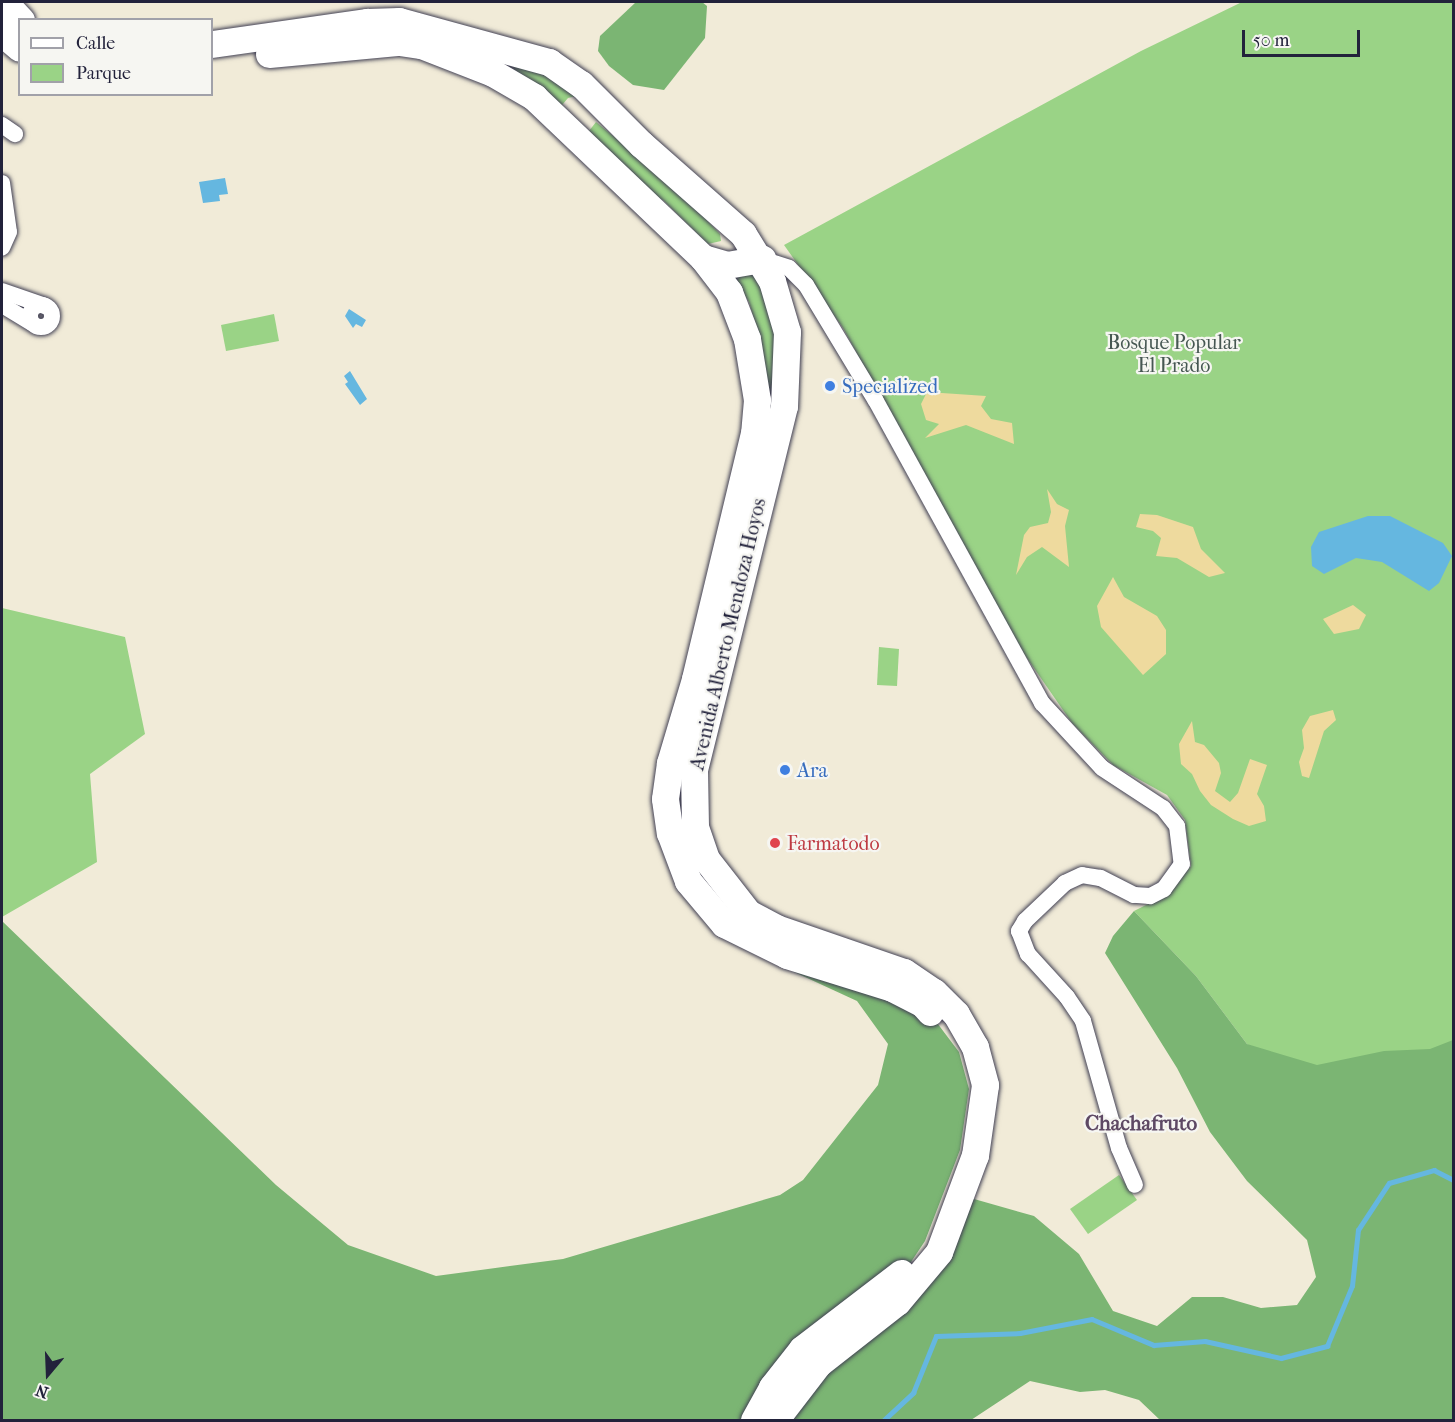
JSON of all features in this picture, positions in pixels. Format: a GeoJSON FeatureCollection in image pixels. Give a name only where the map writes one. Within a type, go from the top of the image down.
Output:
{"type":"FeatureCollection","features":[{"type":"Feature","properties":{"kind":"main road"},"geometry":{"type":"LineString","coordinates":[[4,2],[19,18]]}},
{"type":"Feature","properties":{"kind":"main road","name":"Avenida Alberto Mendoza Hoyos"},"geometry":{"type":"LineString","coordinates":[[213,44],[367,22],[427,26],[549,63],[581,84],[611,116],[742,234],[762,259],[787,332],[784,406],[694,769],[695,827],[706,859],[748,913],[776,928],[904,972],[934,992],[956,1014],[975,1047],[985,1085],[975,1155],[939,1252],[897,1302],[818,1364],[775,1420]]}},
{"type":"Feature","properties":{"kind":"main road"},"geometry":{"type":"LineString","coordinates":[[2,33],[18,46]]}},
{"type":"Feature","properties":{"kind":"main road","name":"Avenida Alberto Mendoza Hoyos"},"geometry":{"type":"LineString","coordinates":[[213,62],[374,42],[421,45],[493,73],[534,97],[703,258],[729,292],[747,339],[757,400],[754,433],[705,638],[670,763],[665,799],[670,833],[688,881],[724,924],[787,955],[892,988],[922,1003],[959,1052],[969,1089],[960,1150],[925,1241],[891,1284],[802,1349],[772,1387],[754,1420]]}},
{"type":"Feature","properties":{"kind":"main road"},"geometry":{"type":"LineString","coordinates":[[577,140],[591,123],[611,116]]}},
{"type":"Feature","properties":{"kind":"main road"},"geometry":{"type":"LineString","coordinates":[[703,258],[728,265],[762,259]]}},
{"type":"Feature","properties":{"kind":"street"},"geometry":{"type":"LineString","coordinates":[[2,183],[9,232],[2,248]]}},
{"type":"Feature","properties":{"kind":"street"},"geometry":{"type":"LineString","coordinates":[[762,259],[789,268],[806,285],[876,401],[1042,703],[1102,768],[1163,808],[1177,826],[1182,864],[1164,889],[1150,896],[1134,895],[1100,878],[1082,875],[1065,883],[1025,921],[1019,931],[1028,954],[1067,997],[1083,1021],[1094,1050],[1119,1148],[1135,1185]]}},
{"type":"Feature","properties":{"kind":"street"},"geometry":{"type":"LineString","coordinates":[[2,291],[45,306],[32,309],[32,323],[2,305]]}},
{"type":"Feature","properties":{"kind":"green space"},"geometry":{"type":"Polygon","coordinates":[[[636,2],[702,2],[707,6],[705,38],[664,90],[633,85],[609,66],[598,51],[600,36],[636,2]]]}},
{"type":"Feature","properties":{"kind":"green space","name":"Bosque Popular El Prado"},"geometry":{"type":"Polygon","coordinates":[[[1242,2],[1453,2],[1453,1180],[1247,1044],[1196,976],[1134,911],[1170,893],[1191,866],[1185,820],[1167,795],[1113,765],[1072,723],[1013,638],[843,328],[784,245],[1141,51],[1242,2]]]}},
{"type":"Feature","properties":{"kind":"green space"},"geometry":{"type":"Polygon","coordinates":[[[487,57],[532,65],[576,96],[568,98],[557,111],[512,67],[487,57]]]}},
{"type":"Feature","properties":{"kind":"green space"},"geometry":{"type":"Polygon","coordinates":[[[596,122],[671,183],[720,234],[721,241],[708,244],[663,200],[643,194],[589,131],[596,122]]]}},
{"type":"Feature","properties":{"kind":"green space"},"geometry":{"type":"Polygon","coordinates":[[[757,262],[777,337],[771,393],[756,434],[759,337],[749,302],[727,268],[757,262]]]}},
{"type":"Feature","properties":{"kind":"green space"},"geometry":{"type":"Polygon","coordinates":[[[274,314],[279,341],[226,351],[221,325],[274,314]]]}},
{"type":"Feature","properties":{"kind":"green space"},"geometry":{"type":"Polygon","coordinates":[[[2,608],[125,637],[145,734],[90,774],[97,862],[2,917],[2,608]]]}},
{"type":"Feature","properties":{"kind":"green space"},"geometry":{"type":"Polygon","coordinates":[[[879,647],[899,649],[897,686],[877,685],[879,647]]]}},
{"type":"Feature","properties":{"kind":"green space"},"geometry":{"type":"Polygon","coordinates":[[[1134,911],[1196,976],[1247,1044],[1317,1065],[1384,1051],[1430,1049],[1453,1040],[1453,1420],[1160,1420],[1139,1400],[1105,1390],[1080,1392],[1030,1381],[971,1420],[780,1420],[897,1302],[960,1195],[1034,1216],[1079,1254],[1113,1311],[1157,1326],[1192,1297],[1223,1297],[1261,1308],[1297,1305],[1316,1277],[1307,1240],[1247,1181],[1210,1132],[1177,1068],[1105,953],[1113,936],[1134,911]]]}},
{"type":"Feature","properties":{"kind":"green space"},"geometry":{"type":"Polygon","coordinates":[[[2,921],[276,1185],[348,1245],[436,1276],[563,1259],[780,1195],[803,1180],[878,1085],[888,1044],[857,1001],[792,971],[922,1003],[959,1052],[969,1089],[960,1150],[925,1241],[909,1265],[754,1420],[2,1420],[2,921]]]}},
{"type":"Feature","properties":{"kind":"green space"},"geometry":{"type":"Polygon","coordinates":[[[1119,1175],[1137,1200],[1088,1234],[1070,1209],[1119,1175]]]}},
{"type":"Feature","properties":{"kind":"sand"},"geometry":{"type":"Polygon","coordinates":[[[927,392],[986,396],[981,406],[991,419],[1012,423],[1014,444],[966,425],[925,438],[939,424],[926,420],[921,404],[927,392]]]}},
{"type":"Feature","properties":{"kind":"sand"},"geometry":{"type":"Polygon","coordinates":[[[1047,489],[1057,504],[1069,510],[1065,526],[1069,567],[1042,547],[1027,557],[1016,575],[1024,535],[1030,527],[1048,523],[1051,512],[1047,489]]]}},
{"type":"Feature","properties":{"kind":"sand"},"geometry":{"type":"Polygon","coordinates":[[[1140,514],[1157,515],[1193,527],[1201,549],[1225,573],[1209,577],[1177,558],[1156,556],[1161,538],[1153,531],[1136,527],[1140,514]]]}},
{"type":"Feature","properties":{"kind":"sand"},"geometry":{"type":"Polygon","coordinates":[[[1113,577],[1124,597],[1157,616],[1166,630],[1166,654],[1143,675],[1101,627],[1097,606],[1113,577]]]}},
{"type":"Feature","properties":{"kind":"sand"},"geometry":{"type":"Polygon","coordinates":[[[1353,605],[1366,615],[1359,629],[1334,634],[1323,619],[1353,605]]]}},
{"type":"Feature","properties":{"kind":"sand"},"geometry":{"type":"Polygon","coordinates":[[[1333,710],[1336,720],[1324,731],[1309,778],[1302,776],[1299,762],[1304,748],[1302,730],[1310,716],[1333,710]]]}},
{"type":"Feature","properties":{"kind":"sand"},"geometry":{"type":"Polygon","coordinates":[[[1192,721],[1195,742],[1204,745],[1219,763],[1221,773],[1215,791],[1230,802],[1238,793],[1250,759],[1267,765],[1257,794],[1264,806],[1266,821],[1249,826],[1233,819],[1211,805],[1200,791],[1192,774],[1181,764],[1179,744],[1192,721]]]}},
{"type":"Feature","properties":{"kind":"water"},"geometry":{"type":"Polygon","coordinates":[[[225,178],[228,194],[219,195],[220,201],[203,203],[199,182],[225,178]]]}},
{"type":"Feature","properties":{"kind":"water"},"geometry":{"type":"Polygon","coordinates":[[[349,309],[366,320],[362,327],[356,324],[353,328],[345,316],[349,309]]]}},
{"type":"Feature","properties":{"kind":"water"},"geometry":{"type":"Polygon","coordinates":[[[350,371],[367,399],[360,405],[345,384],[348,382],[344,376],[350,371]]]}},
{"type":"Feature","properties":{"kind":"water"},"geometry":{"type":"Polygon","coordinates":[[[1368,516],[1390,516],[1443,543],[1452,556],[1439,583],[1429,591],[1382,562],[1356,558],[1324,574],[1312,566],[1311,547],[1319,532],[1368,516]]]}},
{"type":"Feature","properties":{"kind":"waterway"},"geometry":{"type":"LineString","coordinates":[[884,1420],[913,1393],[936,1336],[1020,1333],[1092,1319],[1154,1345],[1205,1341],[1281,1358],[1327,1346],[1352,1286],[1358,1230],[1389,1183],[1434,1170],[1454,1180]]}},
{"type":"Feature","properties":{"kind":"place","name":"Specialized"},"geometry":{"type":"Point","coordinates":[830,386]}},
{"type":"Feature","properties":{"kind":"place","name":"Ara"},"geometry":{"type":"Point","coordinates":[785,770]}},
{"type":"Feature","properties":{"kind":"place","name":"Farmatodo"},"geometry":{"type":"Point","coordinates":[775,843]}},
{"type":"Feature","properties":{"kind":"district","name":"Chachafruto"},"geometry":{"type":"Point","coordinates":[1141,1123]}}]}
